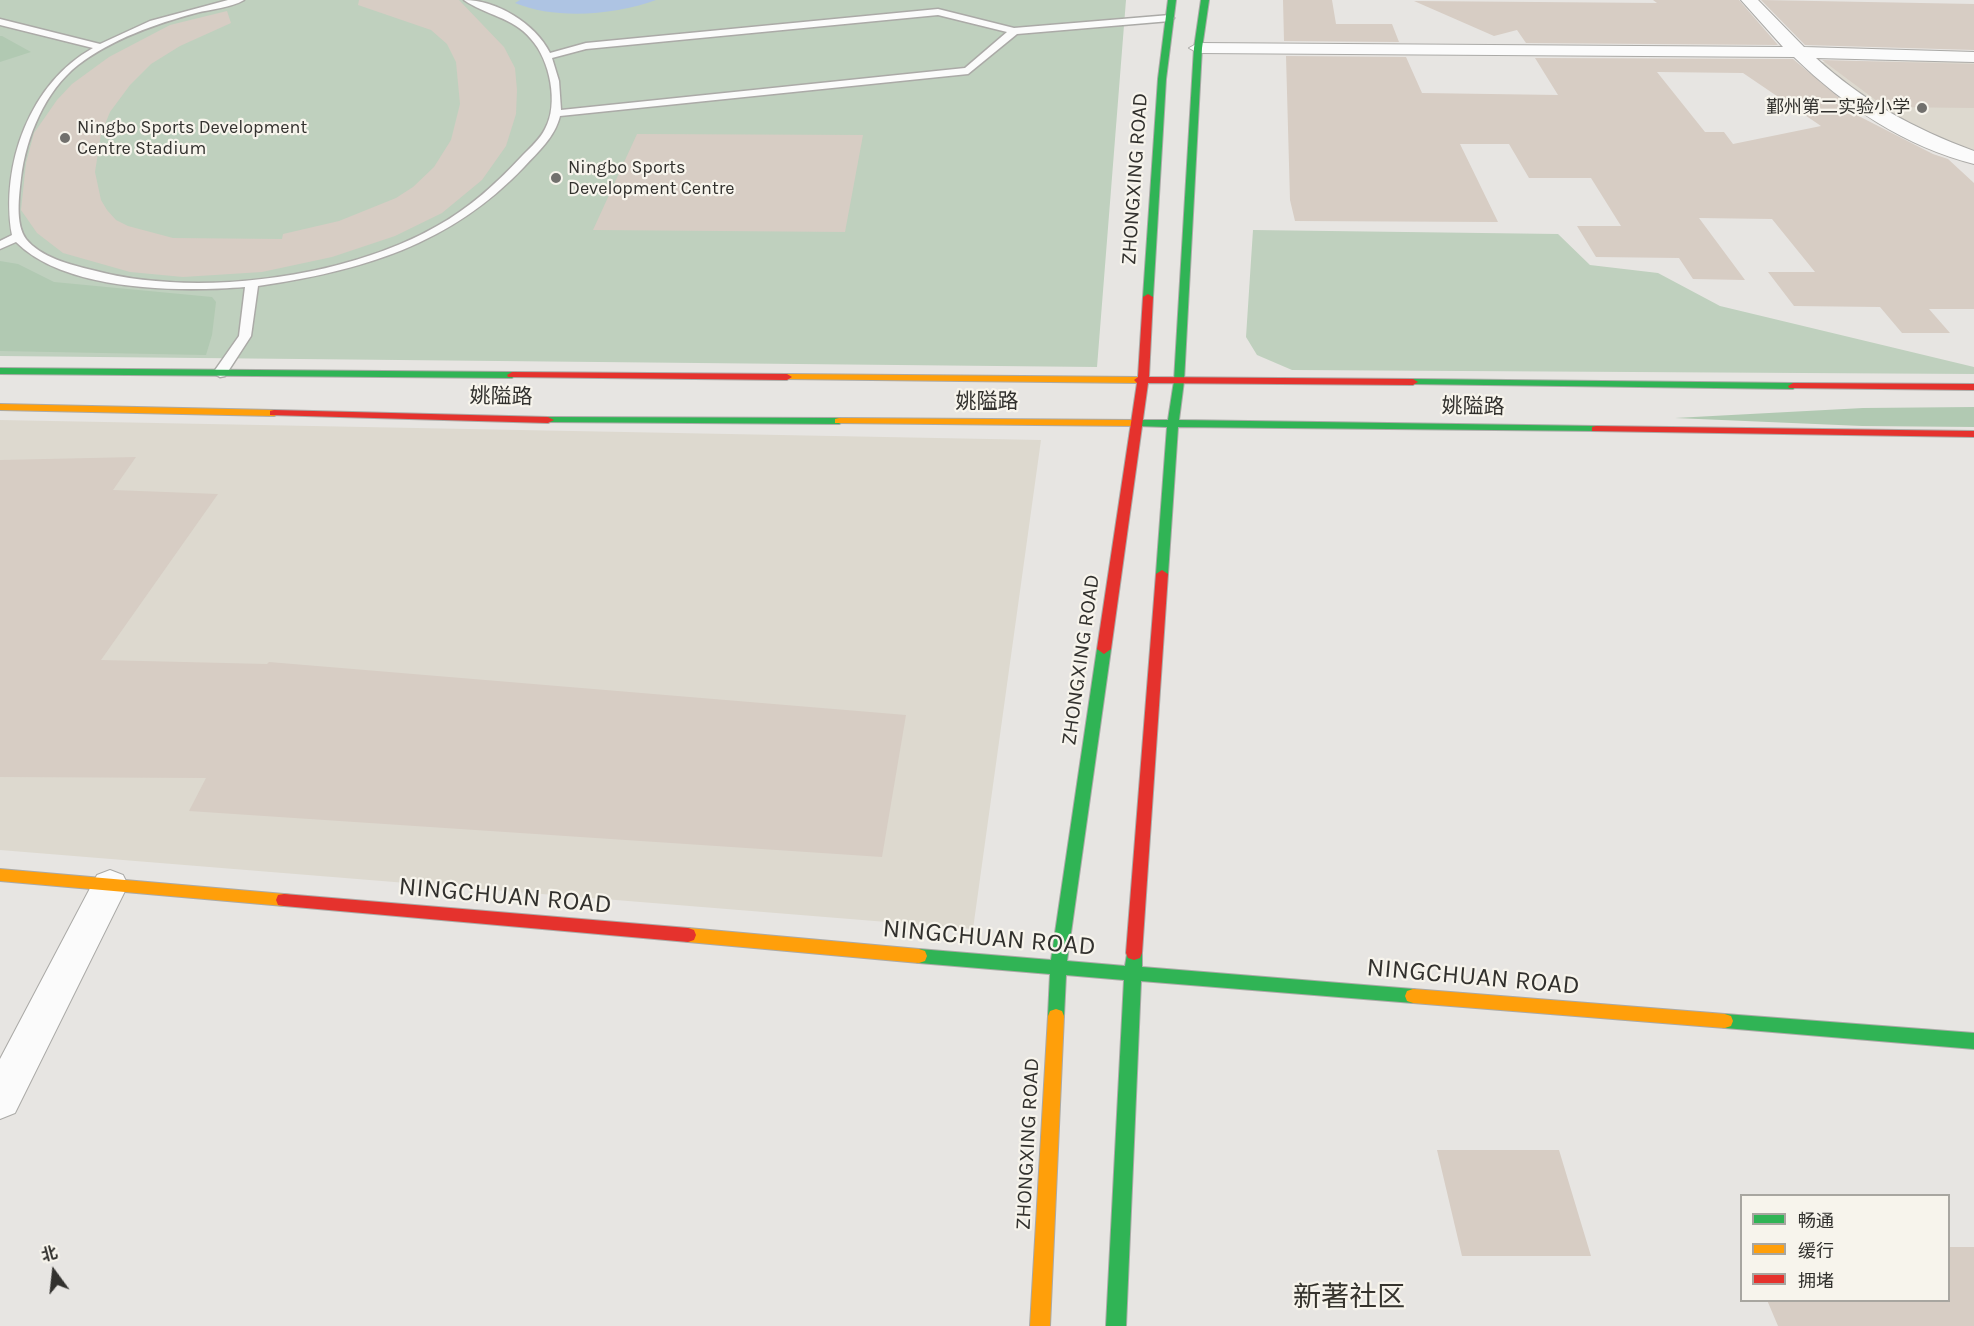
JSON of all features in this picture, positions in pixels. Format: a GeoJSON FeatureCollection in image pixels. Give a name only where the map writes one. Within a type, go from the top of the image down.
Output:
{"type":"FeatureCollection","features":[{"type":"Feature","properties":{"kind":"main road","name":"ZHONGXING ROAD"},"geometry":{"type":"LineString","coordinates":[[1040,1326],[1058,968],[1143,382],[1162,79],[1172,0]]}},
{"type":"Feature","properties":{"kind":"main road"},"geometry":{"type":"LineString","coordinates":[[1116,1326],[1132,974],[1173,423],[1179,381],[1198,48],[1205,0]]}},
{"type":"Feature","properties":{"kind":"main road","name":"姚隘路"},"geometry":{"type":"LineString","coordinates":[[0,371],[1974,387]]}},
{"type":"Feature","properties":{"kind":"main road","name":"姚隘路"},"geometry":{"type":"LineString","coordinates":[[0,406],[550,420],[1173,423],[1974,434]]}},
{"type":"Feature","properties":{"kind":"main road","name":"NINGCHUAN ROAD"},"geometry":{"type":"LineString","coordinates":[[0,875],[1058,968],[1974,1041]]}},
{"type":"Feature","properties":{"kind":"street"},"geometry":{"type":"LineString","coordinates":[[1749,0],[1796,52],[1837,87],[1904,129],[1974,158]]}},
{"type":"Feature","properties":{"kind":"street"},"geometry":{"type":"LineString","coordinates":[[1198,48],[1796,52],[1974,57]]}},
{"type":"Feature","properties":{"kind":"street"},"geometry":{"type":"LineString","coordinates":[[0,1100],[110,885]]}},
{"type":"Feature","properties":{"kind":"lane"},"geometry":{"type":"LineString","coordinates":[[5,169],[20,126],[32,108],[72,65],[101,47],[173,16],[240,0]]}},
{"type":"Feature","properties":{"kind":"lane"},"geometry":{"type":"LineString","coordinates":[[2,188],[6,216],[17,237],[43,258],[90,275],[132,282],[225,287],[301,275],[378,255],[448,225],[502,184],[551,129],[557,113],[549,56],[527,29],[507,16],[468,0]]}},
{"type":"Feature","properties":{"kind":"lane"},"geometry":{"type":"LineString","coordinates":[[927,0],[938,12]]}},
{"type":"Feature","properties":{"kind":"lane"},"geometry":{"type":"LineString","coordinates":[[549,56],[586,46],[938,12],[1014,31],[1170,18]]}},
{"type":"Feature","properties":{"kind":"lane"},"geometry":{"type":"LineString","coordinates":[[0,22],[101,47]]}},
{"type":"Feature","properties":{"kind":"lane"},"geometry":{"type":"LineString","coordinates":[[557,113],[968,71],[1014,31]]}},
{"type":"Feature","properties":{"kind":"lane"},"geometry":{"type":"LineString","coordinates":[[0,246],[17,237]]}},
{"type":"Feature","properties":{"kind":"lane"},"geometry":{"type":"LineString","coordinates":[[220,373],[245,336],[252,284]]}},
{"type":"Feature","properties":{"kind":"shaded area","name":"鄞州第二实验小学"},"geometry":{"type":"Polygon","coordinates":[[[1974,61],[1974,158],[1904,129],[1808,62],[1974,61]]]}},
{"type":"Feature","properties":{"kind":"shaded area"},"geometry":{"type":"Polygon","coordinates":[[[0,420],[1041,440],[973,929],[0,850],[0,420]]]}},
{"type":"Feature","properties":{"kind":"green space","name":"Ningbo Sports Development Centre"},"geometry":{"type":"Polygon","coordinates":[[[0,0],[1126,0],[1097,367],[0,356],[0,0]]]}},
{"type":"Feature","properties":{"kind":"green space"},"geometry":{"type":"Polygon","coordinates":[[[0,36],[2,36],[31,52],[0,62],[0,36]]]}},
{"type":"Feature","properties":{"kind":"green space"},"geometry":{"type":"Polygon","coordinates":[[[1253,230],[1558,234],[1590,265],[1658,273],[1720,306],[1974,367],[1974,374],[1292,370],[1257,355],[1246,337],[1253,230]]]}},
{"type":"Feature","properties":{"kind":"green space"},"geometry":{"type":"Polygon","coordinates":[[[0,261],[18,264],[54,282],[212,297],[216,302],[212,335],[206,355],[0,351],[0,261]]]}},
{"type":"Feature","properties":{"kind":"green space"},"geometry":{"type":"Polygon","coordinates":[[[1974,407],[1974,427],[1862,426],[1675,418],[1863,408],[1974,407]]]}},
{"type":"Feature","properties":{"kind":"water"},"geometry":{"type":"Polygon","coordinates":[[[520,0],[656,0],[622,9],[586,14],[549,12],[515,3],[520,0]]]}},
{"type":"Feature","properties":{"kind":"building","name":"Ningbo Sports Development Centre Stadium"},"geometry":{"type":"Polygon","coordinates":[[[359,0],[459,0],[504,47],[515,68],[516,114],[506,146],[482,180],[442,213],[395,236],[332,257],[262,272],[183,277],[130,272],[63,253],[37,233],[21,210],[26,163],[34,133],[57,100],[72,84],[109,57],[170,25],[227,11],[231,23],[180,46],[151,64],[130,85],[110,112],[101,134],[95,172],[101,200],[116,220],[128,226],[173,238],[282,239],[283,234],[339,221],[396,198],[413,187],[434,167],[451,140],[460,104],[456,62],[447,44],[431,30],[358,5],[359,0]]]}},
{"type":"Feature","properties":{"kind":"building"},"geometry":{"type":"Polygon","coordinates":[[[1283,0],[1332,0],[1336,24],[1392,24],[1399,42],[1284,41],[1283,0]]]}},
{"type":"Feature","properties":{"kind":"building"},"geometry":{"type":"Polygon","coordinates":[[[1653,0],[1739,0],[1778,45],[1526,43],[1517,30],[1494,36],[1414,1],[1657,3],[1653,0]]]}},
{"type":"Feature","properties":{"kind":"building"},"geometry":{"type":"Polygon","coordinates":[[[1761,0],[1974,4],[1974,50],[1805,45],[1761,0]]]}},
{"type":"Feature","properties":{"kind":"building"},"geometry":{"type":"Polygon","coordinates":[[[1286,56],[1406,57],[1422,93],[1558,95],[1535,58],[1793,59],[1849,106],[1839,106],[1933,154],[1948,159],[1974,183],[1974,309],[1929,309],[1950,333],[1902,333],[1880,307],[1794,306],[1768,272],[1815,272],[1772,219],[1699,218],[1745,280],[1693,279],[1679,258],[1596,257],[1577,226],[1621,226],[1591,178],[1529,178],[1509,144],[1460,144],[1498,222],[1295,221],[1290,200],[1286,56]],[[1657,72],[1705,132],[1724,132],[1733,144],[1821,126],[1743,73],[1657,72]]]}},
{"type":"Feature","properties":{"kind":"building"},"geometry":{"type":"Polygon","coordinates":[[[1822,60],[1974,64],[1974,108],[1885,107],[1822,60]]]}},
{"type":"Feature","properties":{"kind":"building"},"geometry":{"type":"Polygon","coordinates":[[[637,134],[863,135],[845,232],[593,230],[637,134]]]}},
{"type":"Feature","properties":{"kind":"building"},"geometry":{"type":"Polygon","coordinates":[[[136,457],[113,490],[218,494],[101,660],[267,664],[269,662],[906,715],[882,857],[189,811],[206,778],[0,777],[0,460],[136,457]]]}},
{"type":"Feature","properties":{"kind":"building"},"geometry":{"type":"Polygon","coordinates":[[[1437,1150],[1559,1150],[1591,1256],[1462,1256],[1437,1150]]]}},
{"type":"Feature","properties":{"kind":"building"},"geometry":{"type":"Polygon","coordinates":[[[1950,1247],[1974,1247],[1974,1326],[1778,1326],[1768,1302],[1950,1302],[1950,1247]]]}},
{"type":"Feature","properties":{"kind":"traffic: fast"},"geometry":{"type":"LineString","coordinates":[[1148,297],[1162,79],[1172,0]]}},
{"type":"Feature","properties":{"kind":"traffic: fast"},"geometry":{"type":"LineString","coordinates":[[1162,574],[1173,423],[1179,381],[1198,48],[1205,0]]}},
{"type":"Feature","properties":{"kind":"traffic: fast"},"geometry":{"type":"LineString","coordinates":[[0,371],[512,375]]}},
{"type":"Feature","properties":{"kind":"traffic: fast"},"geometry":{"type":"LineString","coordinates":[[1413,382],[1793,386]]}},
{"type":"Feature","properties":{"kind":"traffic: fast"},"geometry":{"type":"LineString","coordinates":[[548,420],[839,421]]}},
{"type":"Feature","properties":{"kind":"traffic: fast"},"geometry":{"type":"LineString","coordinates":[[1136,423],[1596,429]]}},
{"type":"Feature","properties":{"kind":"traffic: fast"},"geometry":{"type":"LineString","coordinates":[[1056,1016],[1058,968],[1104,649]]}},
{"type":"Feature","properties":{"kind":"traffic: fast"},"geometry":{"type":"LineString","coordinates":[[1116,1326],[1134,953]]}},
{"type":"Feature","properties":{"kind":"traffic: fast"},"geometry":{"type":"LineString","coordinates":[[919,956],[1413,996]]}},
{"type":"Feature","properties":{"kind":"traffic: fast"},"geometry":{"type":"LineString","coordinates":[[1725,1021],[1974,1041]]}},
{"type":"Feature","properties":{"kind":"traffic: slow"},"geometry":{"type":"LineString","coordinates":[[787,377],[1139,380]]}},
{"type":"Feature","properties":{"kind":"traffic: slow"},"geometry":{"type":"LineString","coordinates":[[0,407],[274,413]]}},
{"type":"Feature","properties":{"kind":"traffic: slow"},"geometry":{"type":"LineString","coordinates":[[839,421],[1136,423]]}},
{"type":"Feature","properties":{"kind":"traffic: slow"},"geometry":{"type":"LineString","coordinates":[[0,875],[284,900]]}},
{"type":"Feature","properties":{"kind":"traffic: slow"},"geometry":{"type":"LineString","coordinates":[[688,935],[919,956]]}},
{"type":"Feature","properties":{"kind":"traffic: slow"},"geometry":{"type":"LineString","coordinates":[[1413,996],[1725,1021]]}},
{"type":"Feature","properties":{"kind":"traffic: slow"},"geometry":{"type":"LineString","coordinates":[[1040,1326],[1056,1016]]}},
{"type":"Feature","properties":{"kind":"traffic: jam"},"geometry":{"type":"LineString","coordinates":[[1104,649],[1143,382],[1148,297]]}},
{"type":"Feature","properties":{"kind":"traffic: jam"},"geometry":{"type":"LineString","coordinates":[[512,375],[787,377]]}},
{"type":"Feature","properties":{"kind":"traffic: jam"},"geometry":{"type":"LineString","coordinates":[[1139,380],[1413,382]]}},
{"type":"Feature","properties":{"kind":"traffic: jam"},"geometry":{"type":"LineString","coordinates":[[1793,386],[1974,387]]}},
{"type":"Feature","properties":{"kind":"traffic: jam"},"geometry":{"type":"LineString","coordinates":[[274,413],[548,420]]}},
{"type":"Feature","properties":{"kind":"traffic: jam"},"geometry":{"type":"LineString","coordinates":[[1596,429],[1974,434]]}},
{"type":"Feature","properties":{"kind":"traffic: jam"},"geometry":{"type":"LineString","coordinates":[[1134,953],[1162,574]]}},
{"type":"Feature","properties":{"kind":"traffic: jam"},"geometry":{"type":"LineString","coordinates":[[284,900],[688,935]]}},
{"type":"Feature","properties":{"kind":"place","name":"鄞州第二实验小学"},"geometry":{"type":"Point","coordinates":[1922,108]}},
{"type":"Feature","properties":{"kind":"place","name":"Ningbo Sports Development Centre Stadium"},"geometry":{"type":"Point","coordinates":[65,138]}},
{"type":"Feature","properties":{"kind":"place","name":"Ningbo Sports Development Centre"},"geometry":{"type":"Point","coordinates":[556,178]}},
{"type":"Feature","properties":{"kind":"district","name":"新著社区"},"geometry":{"type":"Point","coordinates":[1349,1298]}}]}
